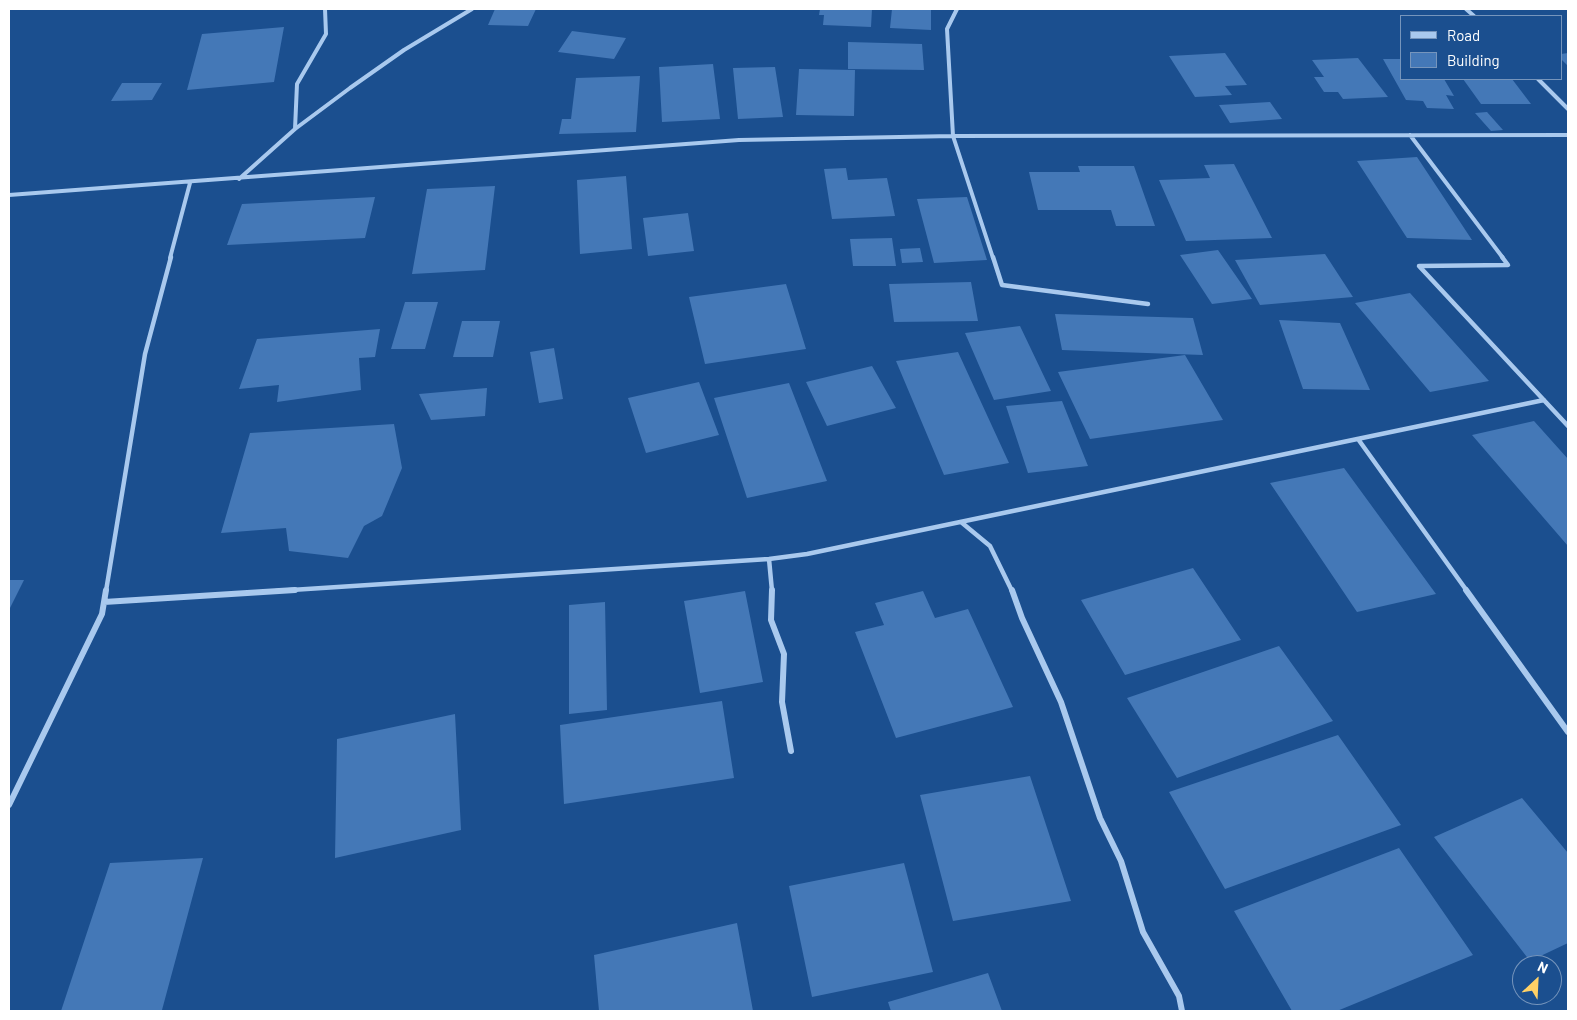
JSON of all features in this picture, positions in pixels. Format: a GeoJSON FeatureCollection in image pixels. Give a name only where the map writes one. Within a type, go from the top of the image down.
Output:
{"type":"FeatureCollection","features":[{"type":"Feature","properties":{"kind":"street"},"geometry":{"type":"LineString","coordinates":[[295,129],[297,84],[326,34],[326,9]]}},
{"type":"Feature","properties":{"kind":"street"},"geometry":{"type":"LineString","coordinates":[[239,180],[295,129],[404,50],[472,9]]}},
{"type":"Feature","properties":{"kind":"street"},"geometry":{"type":"LineString","coordinates":[[957,9],[947,30],[953,136],[1002,285],[1148,304]]}},
{"type":"Feature","properties":{"kind":"street"},"geometry":{"type":"LineString","coordinates":[[1539,80],[1568,109]]}},
{"type":"Feature","properties":{"kind":"street"},"geometry":{"type":"LineString","coordinates":[[1410,135],[1508,265],[1419,266],[1568,426]]}},
{"type":"Feature","properties":{"kind":"street"},"geometry":{"type":"LineString","coordinates":[[9,195],[239,180],[739,140],[953,136],[1568,135]]}},
{"type":"Feature","properties":{"kind":"street"},"geometry":{"type":"LineString","coordinates":[[9,805],[102,614],[145,354],[190,183]]}},
{"type":"Feature","properties":{"kind":"street"},"geometry":{"type":"LineString","coordinates":[[104,602],[769,559],[847,547],[1544,400]]}},
{"type":"Feature","properties":{"kind":"street"},"geometry":{"type":"LineString","coordinates":[[1358,439],[1568,732]]}},
{"type":"Feature","properties":{"kind":"street"},"geometry":{"type":"LineString","coordinates":[[961,522],[990,546],[1009,581],[1022,618],[1061,702],[1100,818],[1121,861],[1143,932],[1178,996],[1182,1011]]}},
{"type":"Feature","properties":{"kind":"street"},"geometry":{"type":"LineString","coordinates":[[769,559],[772,590],[771,620],[784,654],[782,702],[791,751]]}},
{"type":"Feature","properties":{"kind":"building"},"geometry":{"type":"Polygon","coordinates":[[[495,9],[536,9],[528,26],[488,25],[495,9]]]}},
{"type":"Feature","properties":{"kind":"building"},"geometry":{"type":"Polygon","coordinates":[[[820,9],[872,9],[871,27],[823,25],[824,15],[819,15],[820,9]]]}},
{"type":"Feature","properties":{"kind":"building"},"geometry":{"type":"Polygon","coordinates":[[[892,9],[931,9],[931,30],[890,28],[892,9]]]}},
{"type":"Feature","properties":{"kind":"building"},"geometry":{"type":"Polygon","coordinates":[[[284,27],[274,82],[187,90],[202,34],[284,27]]]}},
{"type":"Feature","properties":{"kind":"building"},"geometry":{"type":"Polygon","coordinates":[[[572,31],[626,38],[614,59],[558,52],[572,31]]]}},
{"type":"Feature","properties":{"kind":"building"},"geometry":{"type":"Polygon","coordinates":[[[848,42],[922,44],[924,70],[848,69],[848,42]]]}},
{"type":"Feature","properties":{"kind":"building"},"geometry":{"type":"Polygon","coordinates":[[[1225,53],[1247,85],[1225,86],[1232,95],[1195,97],[1169,56],[1225,53]]]}},
{"type":"Feature","properties":{"kind":"building"},"geometry":{"type":"Polygon","coordinates":[[[1568,53],[1568,66],[1562,60],[1562,54],[1568,53]]]}},
{"type":"Feature","properties":{"kind":"building"},"geometry":{"type":"Polygon","coordinates":[[[1358,58],[1388,97],[1343,99],[1338,92],[1324,92],[1314,77],[1324,77],[1312,60],[1358,58]]]}},
{"type":"Feature","properties":{"kind":"building"},"geometry":{"type":"Polygon","coordinates":[[[1383,59],[1400,59],[1400,80],[1445,80],[1454,96],[1446,95],[1454,109],[1427,108],[1423,101],[1406,100],[1383,59]]]}},
{"type":"Feature","properties":{"kind":"building"},"geometry":{"type":"Polygon","coordinates":[[[713,64],[720,119],[662,122],[659,67],[713,64]]]}},
{"type":"Feature","properties":{"kind":"building"},"geometry":{"type":"Polygon","coordinates":[[[775,67],[783,117],[738,119],[733,68],[775,67]]]}},
{"type":"Feature","properties":{"kind":"building"},"geometry":{"type":"Polygon","coordinates":[[[799,69],[855,70],[854,116],[796,115],[799,69]]]}},
{"type":"Feature","properties":{"kind":"building"},"geometry":{"type":"Polygon","coordinates":[[[640,76],[636,132],[559,134],[562,119],[571,119],[576,78],[640,76]]]}},
{"type":"Feature","properties":{"kind":"building"},"geometry":{"type":"Polygon","coordinates":[[[1464,80],[1513,80],[1531,104],[1481,104],[1464,80]]]}},
{"type":"Feature","properties":{"kind":"building"},"geometry":{"type":"Polygon","coordinates":[[[122,83],[162,83],[152,100],[111,101],[122,83]]]}},
{"type":"Feature","properties":{"kind":"building"},"geometry":{"type":"Polygon","coordinates":[[[1270,102],[1282,119],[1230,123],[1219,105],[1270,102]]]}},
{"type":"Feature","properties":{"kind":"building"},"geometry":{"type":"Polygon","coordinates":[[[1487,112],[1503,130],[1491,131],[1475,113],[1487,112]]]}},
{"type":"Feature","properties":{"kind":"building"},"geometry":{"type":"Polygon","coordinates":[[[1417,157],[1472,240],[1407,238],[1357,161],[1417,157]]]}},
{"type":"Feature","properties":{"kind":"building"},"geometry":{"type":"Polygon","coordinates":[[[1234,164],[1272,238],[1186,241],[1159,180],[1210,178],[1204,165],[1234,164]]]}},
{"type":"Feature","properties":{"kind":"building"},"geometry":{"type":"Polygon","coordinates":[[[1078,166],[1134,166],[1155,226],[1116,226],[1111,210],[1038,210],[1029,172],[1080,172],[1078,166]]]}},
{"type":"Feature","properties":{"kind":"building"},"geometry":{"type":"Polygon","coordinates":[[[846,168],[848,180],[887,178],[895,216],[832,219],[824,169],[846,168]]]}},
{"type":"Feature","properties":{"kind":"building"},"geometry":{"type":"Polygon","coordinates":[[[626,176],[632,249],[580,254],[577,180],[626,176]]]}},
{"type":"Feature","properties":{"kind":"building"},"geometry":{"type":"Polygon","coordinates":[[[495,186],[485,270],[412,274],[427,189],[495,186]]]}},
{"type":"Feature","properties":{"kind":"building"},"geometry":{"type":"Polygon","coordinates":[[[375,197],[365,238],[227,245],[242,204],[375,197]]]}},
{"type":"Feature","properties":{"kind":"building"},"geometry":{"type":"Polygon","coordinates":[[[967,197],[987,260],[934,263],[917,199],[967,197]]]}},
{"type":"Feature","properties":{"kind":"building"},"geometry":{"type":"Polygon","coordinates":[[[688,213],[694,251],[648,256],[643,218],[688,213]]]}},
{"type":"Feature","properties":{"kind":"building"},"geometry":{"type":"Polygon","coordinates":[[[892,238],[896,266],[853,266],[850,239],[892,238]]]}},
{"type":"Feature","properties":{"kind":"building"},"geometry":{"type":"Polygon","coordinates":[[[920,248],[923,262],[902,263],[900,249],[920,248]]]}},
{"type":"Feature","properties":{"kind":"building"},"geometry":{"type":"Polygon","coordinates":[[[1218,250],[1252,299],[1212,304],[1180,255],[1218,250]]]}},
{"type":"Feature","properties":{"kind":"building"},"geometry":{"type":"Polygon","coordinates":[[[1325,254],[1353,297],[1260,305],[1235,260],[1325,254]]]}},
{"type":"Feature","properties":{"kind":"building"},"geometry":{"type":"Polygon","coordinates":[[[971,282],[978,321],[894,322],[889,284],[971,282]]]}},
{"type":"Feature","properties":{"kind":"building"},"geometry":{"type":"Polygon","coordinates":[[[786,284],[806,349],[705,364],[689,297],[786,284]]]}},
{"type":"Feature","properties":{"kind":"building"},"geometry":{"type":"Polygon","coordinates":[[[1410,293],[1489,381],[1430,392],[1355,303],[1410,293]]]}},
{"type":"Feature","properties":{"kind":"building"},"geometry":{"type":"Polygon","coordinates":[[[405,302],[438,302],[425,349],[391,349],[405,302]]]}},
{"type":"Feature","properties":{"kind":"building"},"geometry":{"type":"Polygon","coordinates":[[[1055,314],[1193,318],[1203,355],[1062,350],[1055,314]]]}},
{"type":"Feature","properties":{"kind":"building"},"geometry":{"type":"Polygon","coordinates":[[[1279,320],[1340,323],[1370,390],[1303,389],[1279,320]]]}},
{"type":"Feature","properties":{"kind":"building"},"geometry":{"type":"Polygon","coordinates":[[[462,321],[500,321],[493,357],[453,357],[462,321]]]}},
{"type":"Feature","properties":{"kind":"building"},"geometry":{"type":"Polygon","coordinates":[[[1020,326],[1051,391],[994,400],[965,333],[1020,326]]]}},
{"type":"Feature","properties":{"kind":"building"},"geometry":{"type":"Polygon","coordinates":[[[380,329],[375,357],[359,358],[361,390],[277,402],[279,385],[239,389],[257,339],[380,329]]]}},
{"type":"Feature","properties":{"kind":"building"},"geometry":{"type":"Polygon","coordinates":[[[554,348],[563,399],[539,403],[530,352],[554,348]]]}},
{"type":"Feature","properties":{"kind":"building"},"geometry":{"type":"Polygon","coordinates":[[[958,352],[1009,463],[944,475],[896,361],[958,352]]]}},
{"type":"Feature","properties":{"kind":"building"},"geometry":{"type":"Polygon","coordinates":[[[1185,355],[1223,420],[1090,439],[1058,372],[1185,355]]]}},
{"type":"Feature","properties":{"kind":"building"},"geometry":{"type":"Polygon","coordinates":[[[872,366],[896,408],[827,426],[806,382],[872,366]]]}},
{"type":"Feature","properties":{"kind":"building"},"geometry":{"type":"Polygon","coordinates":[[[699,382],[719,435],[646,453],[628,398],[699,382]]]}},
{"type":"Feature","properties":{"kind":"building"},"geometry":{"type":"Polygon","coordinates":[[[789,383],[827,481],[747,498],[714,398],[789,383]]]}},
{"type":"Feature","properties":{"kind":"building"},"geometry":{"type":"Polygon","coordinates":[[[487,388],[485,416],[431,420],[419,394],[487,388]]]}},
{"type":"Feature","properties":{"kind":"building"},"geometry":{"type":"Polygon","coordinates":[[[1062,401],[1088,466],[1028,473],[1006,406],[1062,401]]]}},
{"type":"Feature","properties":{"kind":"building"},"geometry":{"type":"Polygon","coordinates":[[[1534,421],[1568,459],[1568,546],[1472,435],[1534,421]]]}},
{"type":"Feature","properties":{"kind":"building"},"geometry":{"type":"Polygon","coordinates":[[[394,424],[402,468],[382,516],[364,526],[348,558],[289,551],[286,528],[221,533],[250,433],[394,424]]]}},
{"type":"Feature","properties":{"kind":"building"},"geometry":{"type":"Polygon","coordinates":[[[1344,468],[1436,594],[1357,612],[1270,483],[1344,468]]]}},
{"type":"Feature","properties":{"kind":"building"},"geometry":{"type":"Polygon","coordinates":[[[1193,568],[1241,640],[1125,675],[1081,600],[1193,568]]]}},
{"type":"Feature","properties":{"kind":"building"},"geometry":{"type":"Polygon","coordinates":[[[9,580],[24,580],[9,610],[9,580]]]}},
{"type":"Feature","properties":{"kind":"building"},"geometry":{"type":"Polygon","coordinates":[[[745,591],[763,682],[700,693],[684,601],[745,591]]]}},
{"type":"Feature","properties":{"kind":"building"},"geometry":{"type":"Polygon","coordinates":[[[923,591],[935,618],[968,609],[1013,707],[896,738],[855,632],[884,625],[875,603],[923,591]]]}},
{"type":"Feature","properties":{"kind":"building"},"geometry":{"type":"Polygon","coordinates":[[[605,602],[607,710],[569,714],[569,605],[605,602]]]}},
{"type":"Feature","properties":{"kind":"building"},"geometry":{"type":"Polygon","coordinates":[[[1279,646],[1333,721],[1177,778],[1127,698],[1279,646]]]}},
{"type":"Feature","properties":{"kind":"building"},"geometry":{"type":"Polygon","coordinates":[[[722,701],[734,778],[564,804],[560,725],[722,701]]]}},
{"type":"Feature","properties":{"kind":"building"},"geometry":{"type":"Polygon","coordinates":[[[455,714],[461,830],[335,858],[337,739],[455,714]]]}},
{"type":"Feature","properties":{"kind":"building"},"geometry":{"type":"Polygon","coordinates":[[[1338,735],[1401,825],[1225,889],[1169,792],[1338,735]]]}},
{"type":"Feature","properties":{"kind":"building"},"geometry":{"type":"Polygon","coordinates":[[[1030,776],[1071,901],[953,921],[920,795],[1030,776]]]}},
{"type":"Feature","properties":{"kind":"building"},"geometry":{"type":"Polygon","coordinates":[[[1522,798],[1568,853],[1568,943],[1543,955],[1525,955],[1434,837],[1522,798]]]}},
{"type":"Feature","properties":{"kind":"building"},"geometry":{"type":"Polygon","coordinates":[[[1399,848],[1473,955],[1337,1011],[1292,1011],[1234,911],[1399,848]]]}},
{"type":"Feature","properties":{"kind":"building"},"geometry":{"type":"Polygon","coordinates":[[[203,858],[162,1010],[61,1011],[110,863],[203,858]]]}},
{"type":"Feature","properties":{"kind":"building"},"geometry":{"type":"Polygon","coordinates":[[[904,863],[933,972],[812,997],[789,886],[904,863]]]}},
{"type":"Feature","properties":{"kind":"building"},"geometry":{"type":"Polygon","coordinates":[[[737,923],[753,1011],[599,1011],[594,955],[737,923]]]}},
{"type":"Feature","properties":{"kind":"building"},"geometry":{"type":"Polygon","coordinates":[[[988,973],[1002,1011],[891,1011],[888,1002],[988,973]]]}}]}
